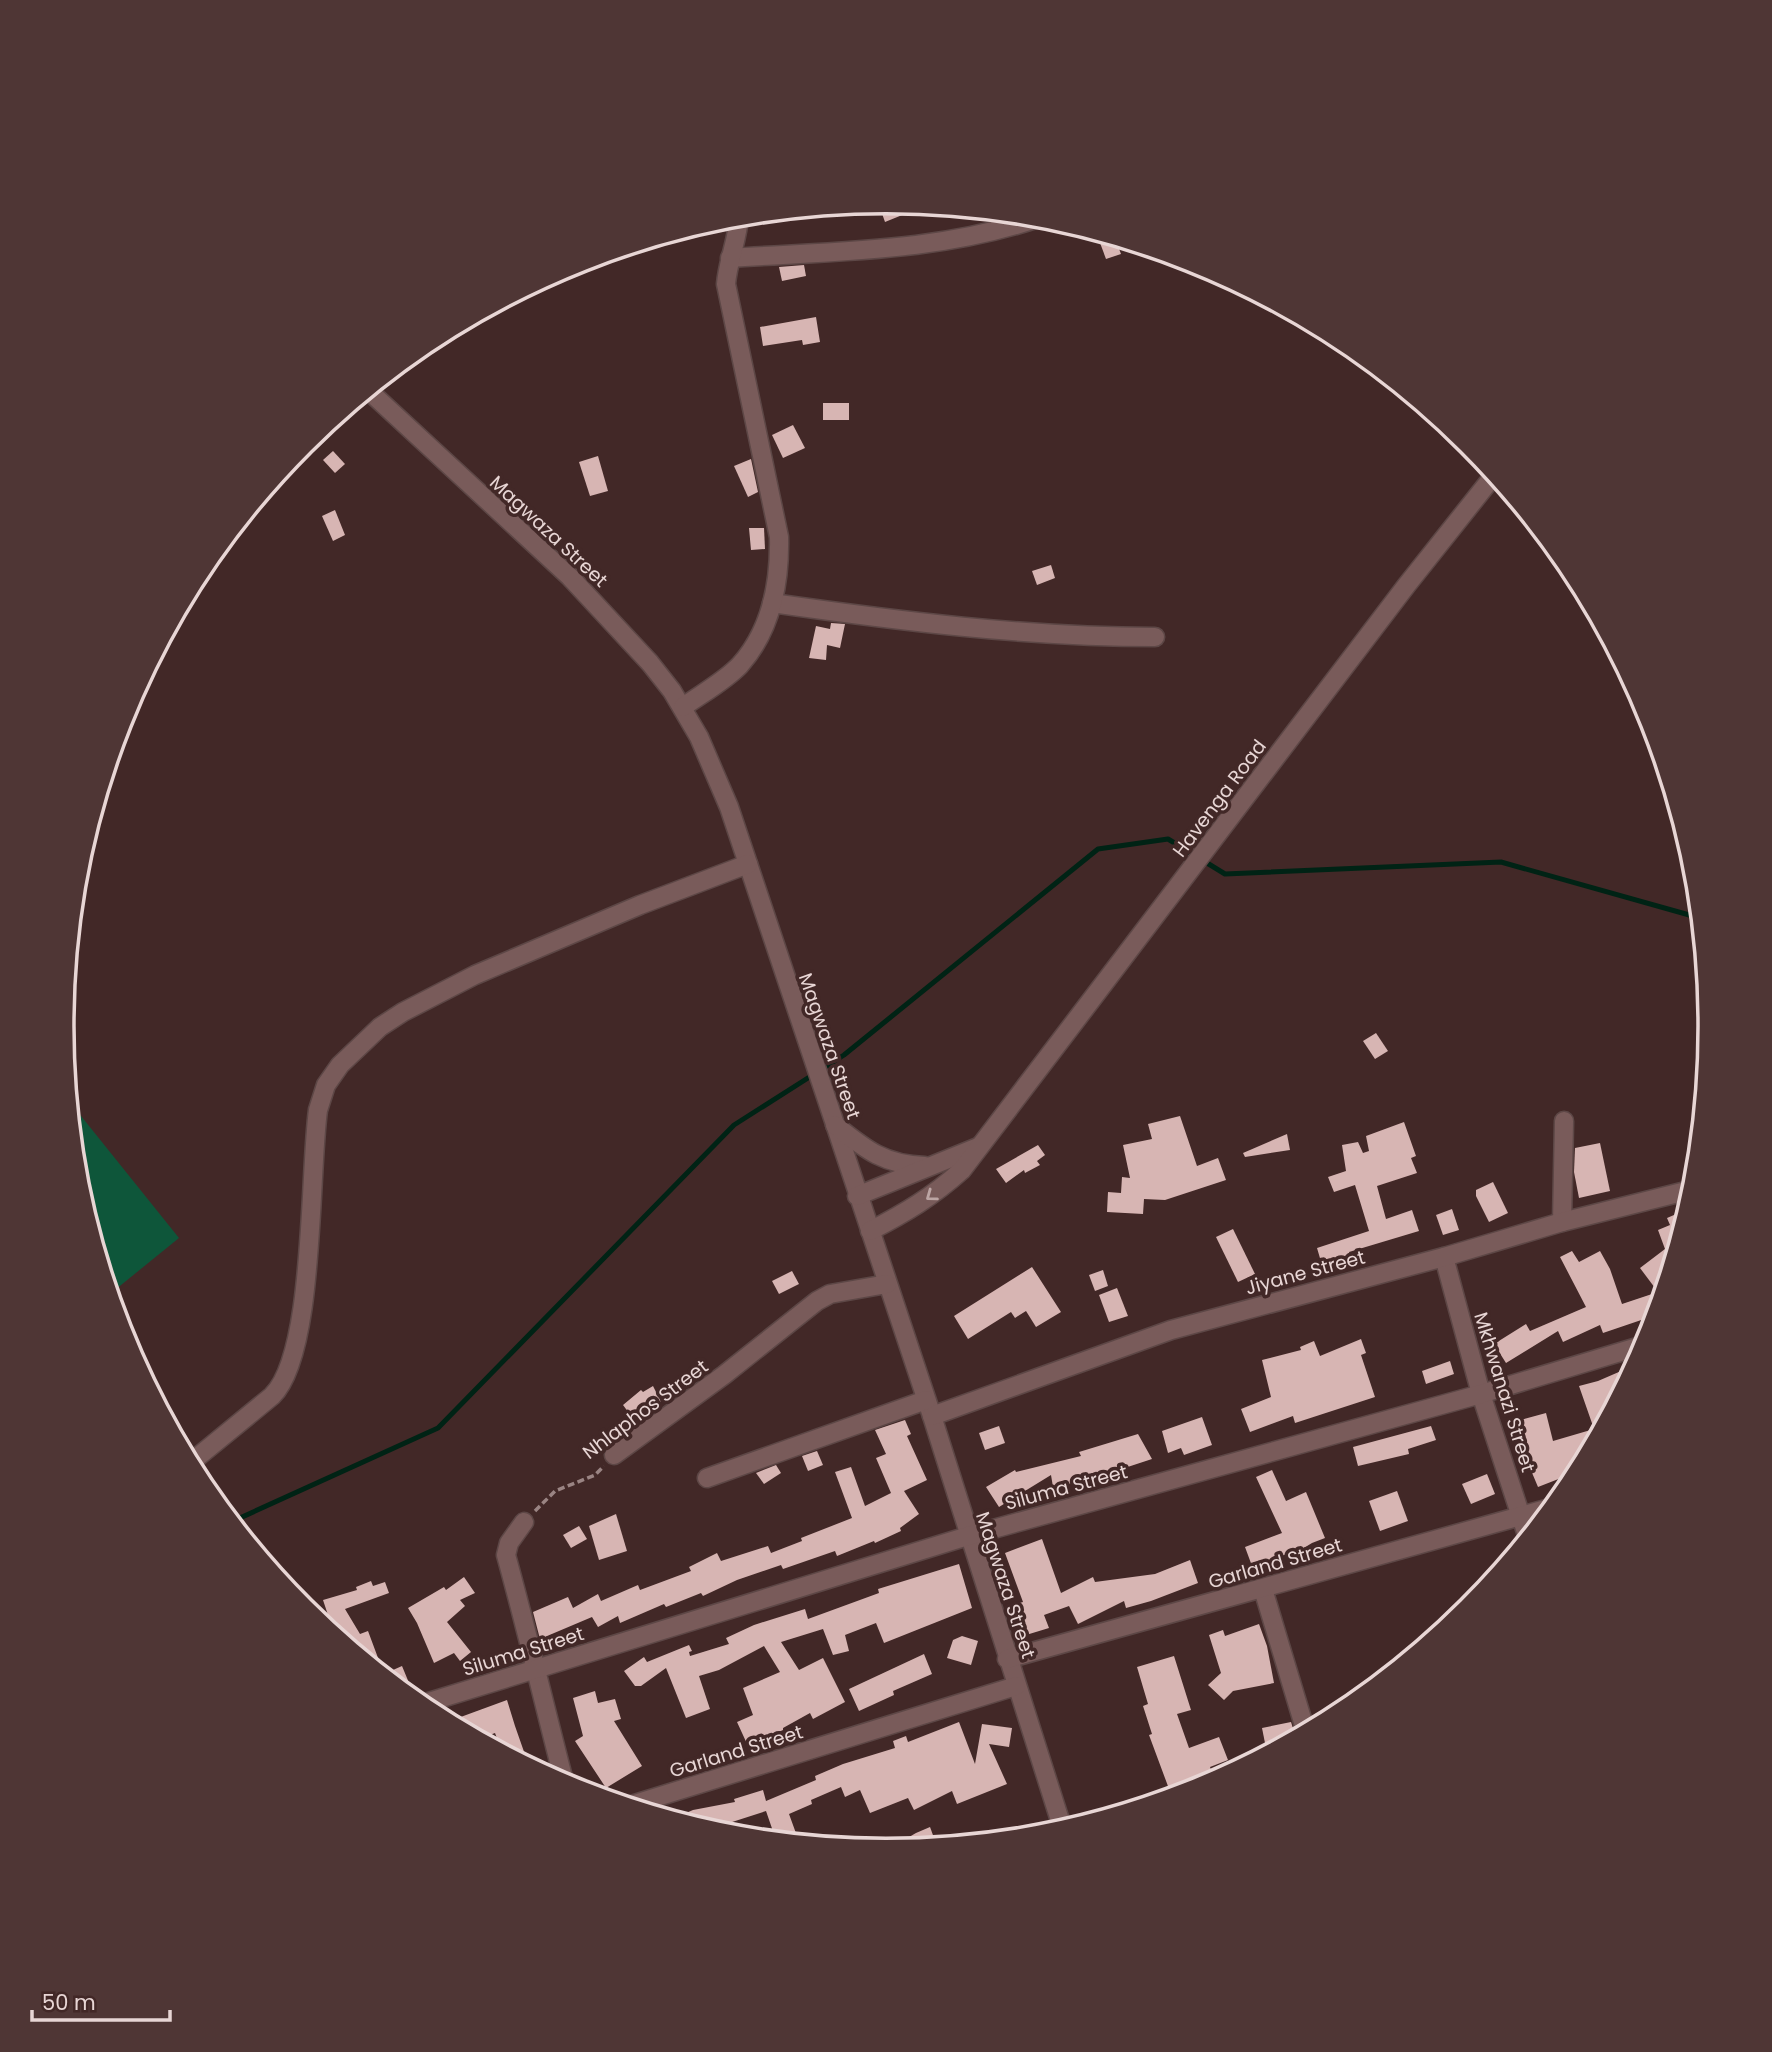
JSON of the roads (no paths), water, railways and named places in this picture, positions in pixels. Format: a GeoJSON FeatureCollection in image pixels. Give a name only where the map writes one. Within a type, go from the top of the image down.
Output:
{"type":"FeatureCollection","features":[{"type":"Feature","properties":{"kind":"street"},"geometry":{"type":"LineString","coordinates":[[730,258],[949,241],[1017,224]]}},
{"type":"Feature","properties":{"kind":"street"},"geometry":{"type":"LineString","coordinates":[[682,706],[739,666],[760,637],[772,603],[779,567],[779,537],[726,284],[738,227]]}},
{"type":"Feature","properties":{"kind":"street","name":"Magwaza Street"},"geometry":{"type":"LineString","coordinates":[[374,395],[570,577],[650,663],[682,706],[699,737],[729,807],[827,1100],[929,1408],[1060,1820]]}},
{"type":"Feature","properties":{"kind":"street","name":"Havenga Road"},"geometry":{"type":"LineString","coordinates":[[870,1231],[916,1208],[962,1170],[1406,586],[1489,481]]}},
{"type":"Feature","properties":{"kind":"street"},"geometry":{"type":"LineString","coordinates":[[772,603],[1018,632],[1155,637]]}},
{"type":"Feature","properties":{"kind":"street"},"geometry":{"type":"LineString","coordinates":[[198,1457],[272,1396],[282,1386],[291,1365],[303,1311],[318,1110],[326,1085],[340,1065],[380,1027],[403,1012],[475,975],[640,905],[748,864]]}},
{"type":"Feature","properties":{"kind":"street"},"geometry":{"type":"LineString","coordinates":[[1562,1222],[1564,1121]]}},
{"type":"Feature","properties":{"kind":"street"},"geometry":{"type":"LineString","coordinates":[[835,1125],[878,1156],[903,1164],[933,1166]]}},
{"type":"Feature","properties":{"kind":"street","name":"Havenga Road"},"geometry":{"type":"LineString","coordinates":[[857,1196],[978,1147]]}},
{"type":"Feature","properties":{"kind":"street","name":"Jiyane Street"},"geometry":{"type":"LineString","coordinates":[[707,1479],[1171,1330],[1444,1257],[1562,1222],[1681,1192]]}},
{"type":"Feature","properties":{"kind":"street","name":"Mkhwanazi Street"},"geometry":{"type":"LineString","coordinates":[[1444,1257],[1481,1394],[1525,1528]]}},
{"type":"Feature","properties":{"kind":"street","name":"Nhlaphos Street"},"geometry":{"type":"LineString","coordinates":[[614,1455],[724,1375],[817,1301],[830,1294],[887,1284]]}},
{"type":"Feature","properties":{"kind":"street","name":"Siluma Street"},"geometry":{"type":"LineString","coordinates":[[433,1701],[968,1536],[1481,1394],[1632,1348]]}},
{"type":"Feature","properties":{"kind":"street","name":"Garland Street"},"geometry":{"type":"LineString","coordinates":[[1007,1659],[1538,1511]]}},
{"type":"Feature","properties":{"kind":"street"},"geometry":{"type":"LineString","coordinates":[[524,1522],[509,1543],[506,1555],[561,1771]]}},
{"type":"Feature","properties":{"kind":"street"},"geometry":{"type":"LineString","coordinates":[[1263,1589],[1303,1723]]}},
{"type":"Feature","properties":{"kind":"street","name":"Garland Street"},"geometry":{"type":"LineString","coordinates":[[643,1801],[1016,1686]]}},
{"type":"Feature","properties":{"kind":"waterway"},"geometry":{"type":"LineString","coordinates":[[239,1518],[438,1428],[734,1125],[844,1055],[1098,849],[1168,839],[1225,874],[1501,862],[1691,916]]}}]}
